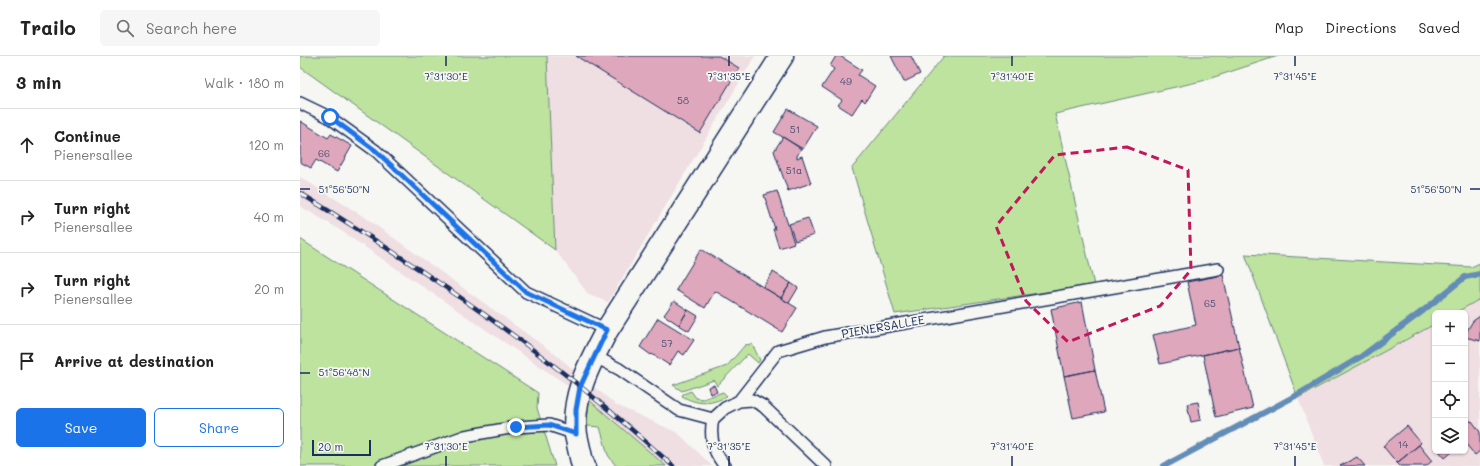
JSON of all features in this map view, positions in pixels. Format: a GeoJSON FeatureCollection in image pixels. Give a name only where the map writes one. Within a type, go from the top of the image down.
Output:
{"type":"FeatureCollection","features":[{"type":"Feature","properties":{"kind":"main road"},"geometry":{"type":"LineString","coordinates":[[584,466],[576,434],[576,410],[580,387],[594,356],[607,330],[782,56]]}},
{"type":"Feature","properties":{"kind":"lane"},"geometry":{"type":"LineString","coordinates":[[300,103],[330,117],[376,151],[526,292],[607,330]]}},
{"type":"Feature","properties":{"kind":"lane","name":"PIENERSALLEE"},"geometry":{"type":"LineString","coordinates":[[713,419],[725,408],[739,400],[778,351],[825,337],[1218,269]]}},
{"type":"Feature","properties":{"kind":"lane"},"geometry":{"type":"LineString","coordinates":[[594,356],[619,369],[679,410],[713,419],[710,430],[713,448],[725,466]]}},
{"type":"Feature","properties":{"kind":"lane"},"geometry":{"type":"LineString","coordinates":[[739,400],[752,400],[763,406],[826,466]]}},
{"type":"Feature","properties":{"kind":"lane"},"geometry":{"type":"LineString","coordinates":[[382,466],[464,436],[516,427],[549,425],[576,434]]}},
{"type":"Feature","properties":{"kind":"highlighted area"},"geometry":{"type":"Polygon","coordinates":[[[1127,147],[1188,170],[1191,270],[1160,306],[1068,342],[1026,301],[996,226],[1055,155],[1127,147]]]}},
{"type":"Feature","properties":{"kind":"shaded area"},"geometry":{"type":"Polygon","coordinates":[[[547,56],[755,56],[608,302],[589,295],[555,250],[547,56]]]}},
{"type":"Feature","properties":{"kind":"shaded area"},"geometry":{"type":"Polygon","coordinates":[[[300,177],[366,218],[556,355],[616,405],[678,433],[712,466],[663,466],[589,400],[337,228],[300,206],[300,177]]]}},
{"type":"Feature","properties":{"kind":"shaded area"},"geometry":{"type":"Polygon","coordinates":[[[1480,299],[1480,466],[1324,466],[1298,398],[1432,326],[1432,454],[1468,454],[1468,310],[1460,310],[1480,299]]]}},
{"type":"Feature","properties":{"kind":"green space"},"geometry":{"type":"Polygon","coordinates":[[[300,56],[547,56],[555,250],[300,67],[300,56]]]}},
{"type":"Feature","properties":{"kind":"green space"},"geometry":{"type":"Polygon","coordinates":[[[944,56],[1278,56],[1202,81],[1055,114],[1094,285],[895,314],[852,168],[944,56]]]}},
{"type":"Feature","properties":{"kind":"green space"},"geometry":{"type":"Polygon","coordinates":[[[300,239],[538,393],[537,408],[555,466],[300,466],[300,239]]]}},
{"type":"Feature","properties":{"kind":"green space"},"geometry":{"type":"Polygon","coordinates":[[[1245,254],[1471,267],[1480,263],[1480,299],[1460,310],[1432,310],[1432,326],[1298,398],[1245,254]]]}},
{"type":"Feature","properties":{"kind":"green space"},"geometry":{"type":"Polygon","coordinates":[[[752,344],[760,360],[758,363],[748,354],[717,386],[714,380],[682,391],[673,385],[727,366],[745,345],[752,344]]]}},
{"type":"Feature","properties":{"kind":"green space"},"geometry":{"type":"Polygon","coordinates":[[[691,391],[696,398],[703,399],[723,392],[727,396],[716,401],[704,403],[693,401],[682,396],[683,394],[691,391]]]}},
{"type":"Feature","properties":{"kind":"green space"},"geometry":{"type":"Polygon","coordinates":[[[589,400],[666,466],[616,466],[608,455],[600,427],[587,426],[585,412],[589,400]]]}},
{"type":"Feature","properties":{"kind":"building"},"geometry":{"type":"Polygon","coordinates":[[[576,56],[719,56],[739,68],[700,133],[576,56]]]}},
{"type":"Feature","properties":{"kind":"building"},"geometry":{"type":"Polygon","coordinates":[[[836,56],[840,56],[862,70],[858,75],[875,86],[865,102],[862,99],[852,114],[838,105],[842,100],[822,87],[834,69],[830,66],[836,56]]]}},
{"type":"Feature","properties":{"kind":"building"},"geometry":{"type":"Polygon","coordinates":[[[891,56],[911,56],[920,74],[904,82],[891,56]]]}},
{"type":"Feature","properties":{"kind":"building"},"geometry":{"type":"Polygon","coordinates":[[[788,109],[817,126],[803,149],[774,132],[788,109]]]}},
{"type":"Feature","properties":{"kind":"building"},"geometry":{"type":"Polygon","coordinates":[[[300,121],[328,138],[331,134],[352,146],[337,172],[316,160],[311,168],[300,162],[300,121]]]}},
{"type":"Feature","properties":{"kind":"building"},"geometry":{"type":"Polygon","coordinates":[[[783,137],[801,149],[797,158],[802,156],[811,183],[788,191],[774,151],[783,137]]]}},
{"type":"Feature","properties":{"kind":"building"},"geometry":{"type":"Polygon","coordinates":[[[777,191],[794,243],[779,248],[773,229],[775,229],[764,195],[777,191]]]}},
{"type":"Feature","properties":{"kind":"building"},"geometry":{"type":"Polygon","coordinates":[[[808,218],[814,235],[795,241],[789,224],[808,218]]]}},
{"type":"Feature","properties":{"kind":"building"},"geometry":{"type":"Polygon","coordinates":[[[701,249],[797,308],[782,332],[715,291],[705,308],[676,290],[701,249]]]}},
{"type":"Feature","properties":{"kind":"building"},"geometry":{"type":"Polygon","coordinates":[[[773,272],[791,283],[781,298],[763,287],[773,272]]]}},
{"type":"Feature","properties":{"kind":"building"},"geometry":{"type":"Polygon","coordinates":[[[1223,275],[1239,347],[1160,364],[1153,335],[1196,325],[1187,282],[1223,275]]]}},
{"type":"Feature","properties":{"kind":"building"},"geometry":{"type":"Polygon","coordinates":[[[791,283],[798,288],[789,303],[781,298],[791,283]]]}},
{"type":"Feature","properties":{"kind":"building"},"geometry":{"type":"Polygon","coordinates":[[[674,301],[688,310],[679,325],[664,315],[674,301]]]}},
{"type":"Feature","properties":{"kind":"building"},"geometry":{"type":"Polygon","coordinates":[[[1082,302],[1095,370],[1064,376],[1051,309],[1082,302]]]}},
{"type":"Feature","properties":{"kind":"building"},"geometry":{"type":"Polygon","coordinates":[[[688,310],[698,316],[689,331],[679,325],[688,310]]]}},
{"type":"Feature","properties":{"kind":"building"},"geometry":{"type":"Polygon","coordinates":[[[1480,316],[1480,341],[1468,338],[1468,329],[1473,321],[1480,316]]]}},
{"type":"Feature","properties":{"kind":"building"},"geometry":{"type":"Polygon","coordinates":[[[658,318],[694,340],[684,355],[678,351],[669,365],[640,347],[658,318]]]}},
{"type":"Feature","properties":{"kind":"building"},"geometry":{"type":"Polygon","coordinates":[[[1239,347],[1253,408],[1216,417],[1203,355],[1239,347]]]}},
{"type":"Feature","properties":{"kind":"building"},"geometry":{"type":"Polygon","coordinates":[[[1095,370],[1104,412],[1073,418],[1064,376],[1095,370]]]}},
{"type":"Feature","properties":{"kind":"building"},"geometry":{"type":"Polygon","coordinates":[[[714,385],[717,392],[710,394],[708,387],[714,385]]]}},
{"type":"Feature","properties":{"kind":"building"},"geometry":{"type":"Polygon","coordinates":[[[1198,402],[1201,420],[1191,422],[1187,404],[1198,402]]]}},
{"type":"Feature","properties":{"kind":"building"},"geometry":{"type":"Polygon","coordinates":[[[1468,418],[1480,432],[1480,451],[1475,455],[1468,447],[1468,418]]]}},
{"type":"Feature","properties":{"kind":"building"},"geometry":{"type":"Polygon","coordinates":[[[1407,426],[1421,443],[1397,463],[1383,446],[1407,426]]]}},
{"type":"Feature","properties":{"kind":"building"},"geometry":{"type":"Polygon","coordinates":[[[1419,445],[1432,461],[1426,466],[1400,466],[1397,463],[1419,445]]]}},
{"type":"Feature","properties":{"kind":"building"},"geometry":{"type":"Polygon","coordinates":[[[1442,454],[1450,454],[1445,458],[1442,454]]]}},
{"type":"Feature","properties":{"kind":"building"},"geometry":{"type":"Polygon","coordinates":[[[1357,457],[1365,466],[1340,466],[1357,457]]]}},
{"type":"Feature","properties":{"kind":"waterway"},"geometry":{"type":"LineString","coordinates":[[1164,466],[1297,395],[1362,356],[1424,310],[1465,277],[1480,274]]}},
{"type":"Feature","properties":{"kind":"railway"},"geometry":{"type":"LineString","coordinates":[[300,193],[372,238],[479,310],[581,387],[673,466]]}},
{"type":"Feature","properties":{"kind":"route"},"geometry":{"type":"LineString","coordinates":[[330,117],[376,151],[526,292],[607,330],[580,387],[576,410],[576,434],[549,425],[516,427]]}}]}
